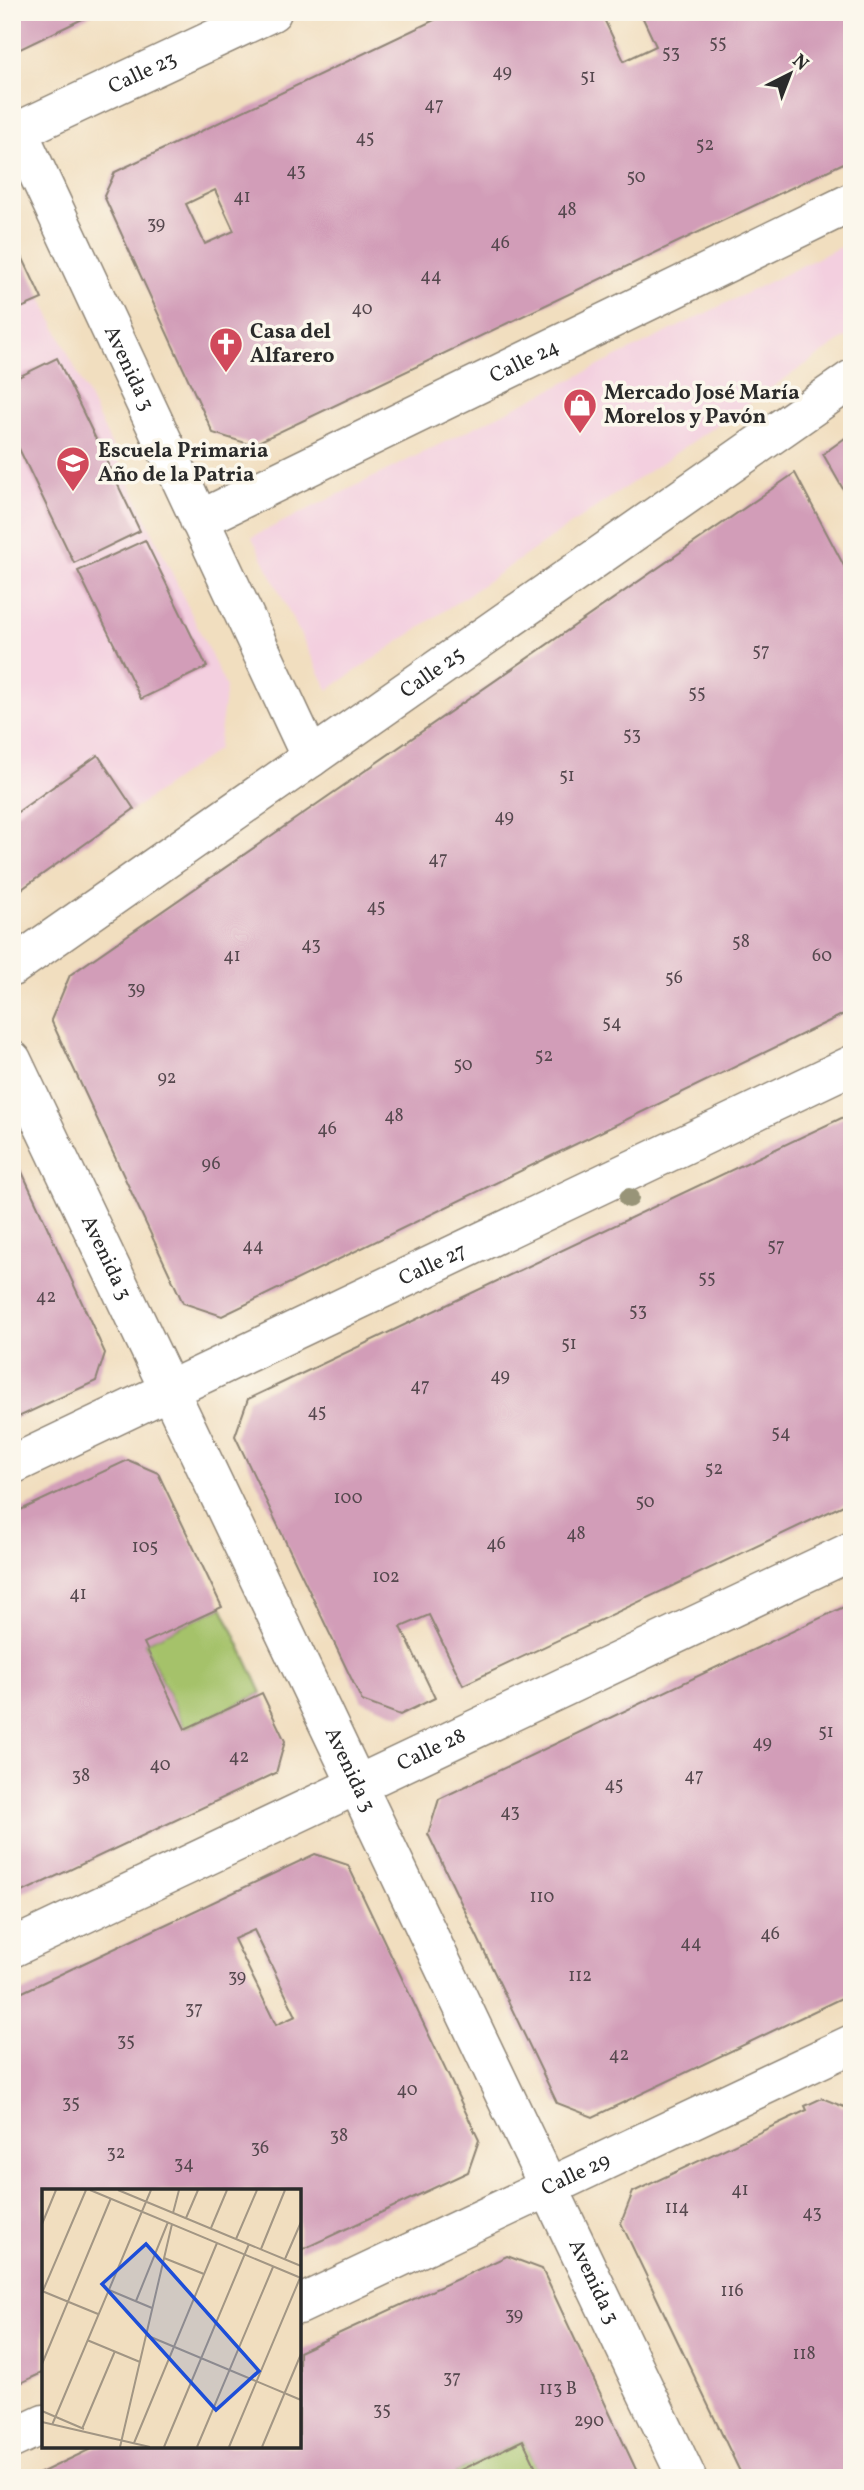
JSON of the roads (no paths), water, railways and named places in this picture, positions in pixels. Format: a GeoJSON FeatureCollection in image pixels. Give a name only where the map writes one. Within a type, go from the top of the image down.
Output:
{"type":"FeatureCollection","features":[{"type":"Feature","properties":{"kind":"street","name":"Calle 23"},"geometry":{"type":"LineString","coordinates":[[15,133],[272,12]]}},
{"type":"Feature","properties":{"kind":"street","name":"Avenida 3"},"geometry":{"type":"LineString","coordinates":[[15,133],[311,758]]}},
{"type":"Feature","properties":{"kind":"street","name":"Calle 24"},"geometry":{"type":"LineString","coordinates":[[199,520],[852,202]]}},
{"type":"Feature","properties":{"kind":"street","name":"Calle 25"},"geometry":{"type":"LineString","coordinates":[[12,967],[852,379]]}},
{"type":"Feature","properties":{"kind":"street","name":"Avenida 3"},"geometry":{"type":"LineString","coordinates":[[12,1060],[687,2478]]}},
{"type":"Feature","properties":{"kind":"street","name":"Calle 27"},"geometry":{"type":"LineString","coordinates":[[12,1465],[852,1065]]}},
{"type":"Feature","properties":{"kind":"street","name":"Calle 28"},"geometry":{"type":"LineString","coordinates":[[12,1948],[852,1551]]}},
{"type":"Feature","properties":{"kind":"street","name":"Calle 29"},"geometry":{"type":"LineString","coordinates":[[301,2304],[852,2045]]}},
{"type":"Feature","properties":{"kind":"street"},"geometry":{"type":"LineString","coordinates":[[12,2439],[42,2425]]}},
{"type":"Feature","properties":{"kind":"place","name":"Casa del Alfarero"},"geometry":{"type":"Point","coordinates":[226,374]}},
{"type":"Feature","properties":{"kind":"place","name":"Mercado José María Morelos y Pavón"},"geometry":{"type":"Point","coordinates":[580,435]}},
{"type":"Feature","properties":{"kind":"place","name":"Escuela Primaria Año de la Patria"},"geometry":{"type":"Point","coordinates":[73,493]}}]}
